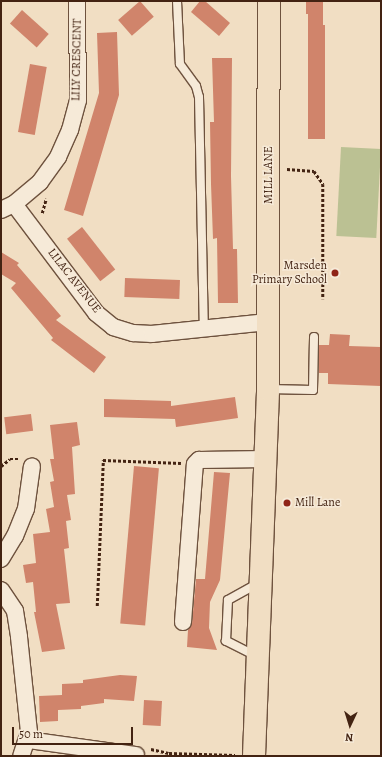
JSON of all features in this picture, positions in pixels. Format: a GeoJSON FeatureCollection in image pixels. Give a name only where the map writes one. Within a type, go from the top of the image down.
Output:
{"type":"FeatureCollection","features":[{"type":"Feature","properties":{"kind":"main road","name":"MILL LANE"},"geometry":{"type":"LineString","coordinates":[[249,756],[258,657],[268,389],[269,1]]}},
{"type":"Feature","properties":{"kind":"street","name":"LILY CRESCENT"},"geometry":{"type":"LineString","coordinates":[[7,207],[40,182],[58,157],[70,130],[78,100],[77,1]]}},
{"type":"Feature","properties":{"kind":"street","name":"LILAC AVENUE"},"geometry":{"type":"LineString","coordinates":[[7,207],[96,313],[113,327],[133,333],[146,334],[269,322]]}},
{"type":"Feature","properties":{"kind":"street"},"geometry":{"type":"LineString","coordinates":[[183,622],[195,464],[199,460],[266,459]]}},
{"type":"Feature","properties":{"kind":"street"},"geometry":{"type":"LineString","coordinates":[[1,559],[15,536],[26,509],[32,466]]}},
{"type":"Feature","properties":{"kind":"street"},"geometry":{"type":"LineString","coordinates":[[1,590],[15,611],[28,720],[28,740],[21,756]]}},
{"type":"Feature","properties":{"kind":"street"},"geometry":{"type":"LineString","coordinates":[[28,740],[136,755]]}},
{"type":"Feature","properties":{"kind":"lane"},"geometry":{"type":"LineString","coordinates":[[177,1],[180,64],[196,86],[199,98],[204,329]]}},
{"type":"Feature","properties":{"kind":"lane"},"geometry":{"type":"LineString","coordinates":[[268,389],[313,390],[314,337]]}},
{"type":"Feature","properties":{"kind":"lane"},"geometry":{"type":"LineString","coordinates":[[258,657],[226,641],[228,600],[261,582]]}},
{"type":"Feature","properties":{"kind":"path"},"geometry":{"type":"LineString","coordinates":[[269,169],[314,171],[323,184],[323,298]]}},
{"type":"Feature","properties":{"kind":"path"},"geometry":{"type":"LineString","coordinates":[[96,606],[103,460],[195,464]]}},
{"type":"Feature","properties":{"kind":"path"},"geometry":{"type":"LineString","coordinates":[[136,755],[146,748],[169,753],[249,756]]}},
{"type":"Feature","properties":{"kind":"green space"},"geometry":{"type":"Polygon","coordinates":[[[341,147],[381,149],[376,238],[336,236],[341,147]]]}},
{"type":"Feature","properties":{"kind":"building"},"geometry":{"type":"Polygon","coordinates":[[[140,1],[154,17],[132,36],[118,20],[140,1]]]}},
{"type":"Feature","properties":{"kind":"building"},"geometry":{"type":"Polygon","coordinates":[[[200,1],[205,1],[230,23],[219,36],[191,12],[200,1]]]}},
{"type":"Feature","properties":{"kind":"building"},"geometry":{"type":"Polygon","coordinates":[[[306,1],[323,1],[323,25],[325,25],[325,139],[308,139],[308,14],[306,14],[306,1]]]}},
{"type":"Feature","properties":{"kind":"building"},"geometry":{"type":"Polygon","coordinates":[[[22,10],[49,34],[37,47],[10,23],[22,10]]]}},
{"type":"Feature","properties":{"kind":"building"},"geometry":{"type":"Polygon","coordinates":[[[117,32],[119,95],[83,216],[64,210],[99,93],[97,33],[117,32]]]}},
{"type":"Feature","properties":{"kind":"building"},"geometry":{"type":"Polygon","coordinates":[[[212,58],[232,58],[231,176],[233,249],[237,249],[238,303],[218,303],[217,238],[213,239],[211,184],[210,122],[214,122],[212,58]]]}},
{"type":"Feature","properties":{"kind":"building"},"geometry":{"type":"Polygon","coordinates":[[[30,64],[47,67],[35,135],[18,132],[30,64]]]}},
{"type":"Feature","properties":{"kind":"building"},"geometry":{"type":"Polygon","coordinates":[[[82,227],[115,270],[100,281],[67,239],[82,227]]]}},
{"type":"Feature","properties":{"kind":"building"},"geometry":{"type":"Polygon","coordinates":[[[1,252],[19,263],[17,265],[61,316],[56,320],[106,357],[94,373],[51,340],[53,338],[11,288],[16,283],[1,274],[1,252]]]}},
{"type":"Feature","properties":{"kind":"building"},"geometry":{"type":"Polygon","coordinates":[[[125,278],[180,280],[179,299],[124,297],[125,278]]]}},
{"type":"Feature","properties":{"kind":"building"},"geometry":{"type":"Polygon","coordinates":[[[330,334],[350,335],[349,346],[381,347],[381,386],[328,384],[328,373],[319,373],[319,345],[329,345],[330,334]]]}},
{"type":"Feature","properties":{"kind":"building"},"geometry":{"type":"Polygon","coordinates":[[[235,397],[238,418],[176,427],[175,419],[104,417],[104,399],[171,401],[171,406],[235,397]]]}},
{"type":"Feature","properties":{"kind":"building"},"geometry":{"type":"Polygon","coordinates":[[[31,414],[33,431],[6,434],[4,417],[31,414]]]}},
{"type":"Feature","properties":{"kind":"building"},"geometry":{"type":"Polygon","coordinates":[[[77,422],[80,445],[72,447],[75,494],[67,495],[71,520],[66,521],[69,548],[64,549],[70,603],[56,604],[65,649],[42,652],[34,612],[36,612],[33,582],[26,583],[23,565],[36,563],[33,534],[50,532],[46,509],[54,507],[50,482],[54,481],[50,459],[54,459],[50,425],[77,422]]]}},
{"type":"Feature","properties":{"kind":"building"},"geometry":{"type":"Polygon","coordinates":[[[134,466],[159,468],[145,626],[120,623],[134,466]]]}},
{"type":"Feature","properties":{"kind":"building"},"geometry":{"type":"Polygon","coordinates":[[[214,472],[230,473],[220,580],[210,602],[209,628],[217,650],[187,647],[188,630],[192,623],[196,579],[205,579],[214,472]]]}},
{"type":"Feature","properties":{"kind":"building"},"geometry":{"type":"Polygon","coordinates":[[[120,675],[137,676],[134,701],[104,699],[104,703],[81,706],[81,709],[58,710],[58,721],[40,722],[39,696],[62,695],[62,684],[83,683],[83,680],[120,675]]]}},
{"type":"Feature","properties":{"kind":"building"},"geometry":{"type":"Polygon","coordinates":[[[144,700],[162,701],[161,726],[143,725],[144,700]]]}},
{"type":"Feature","properties":{"kind":"place","name":"Marsden Primary School"},"geometry":{"type":"Point","coordinates":[335,273]}},
{"type":"Feature","properties":{"kind":"place","name":"Mill Lane"},"geometry":{"type":"Point","coordinates":[287,503]}}]}
